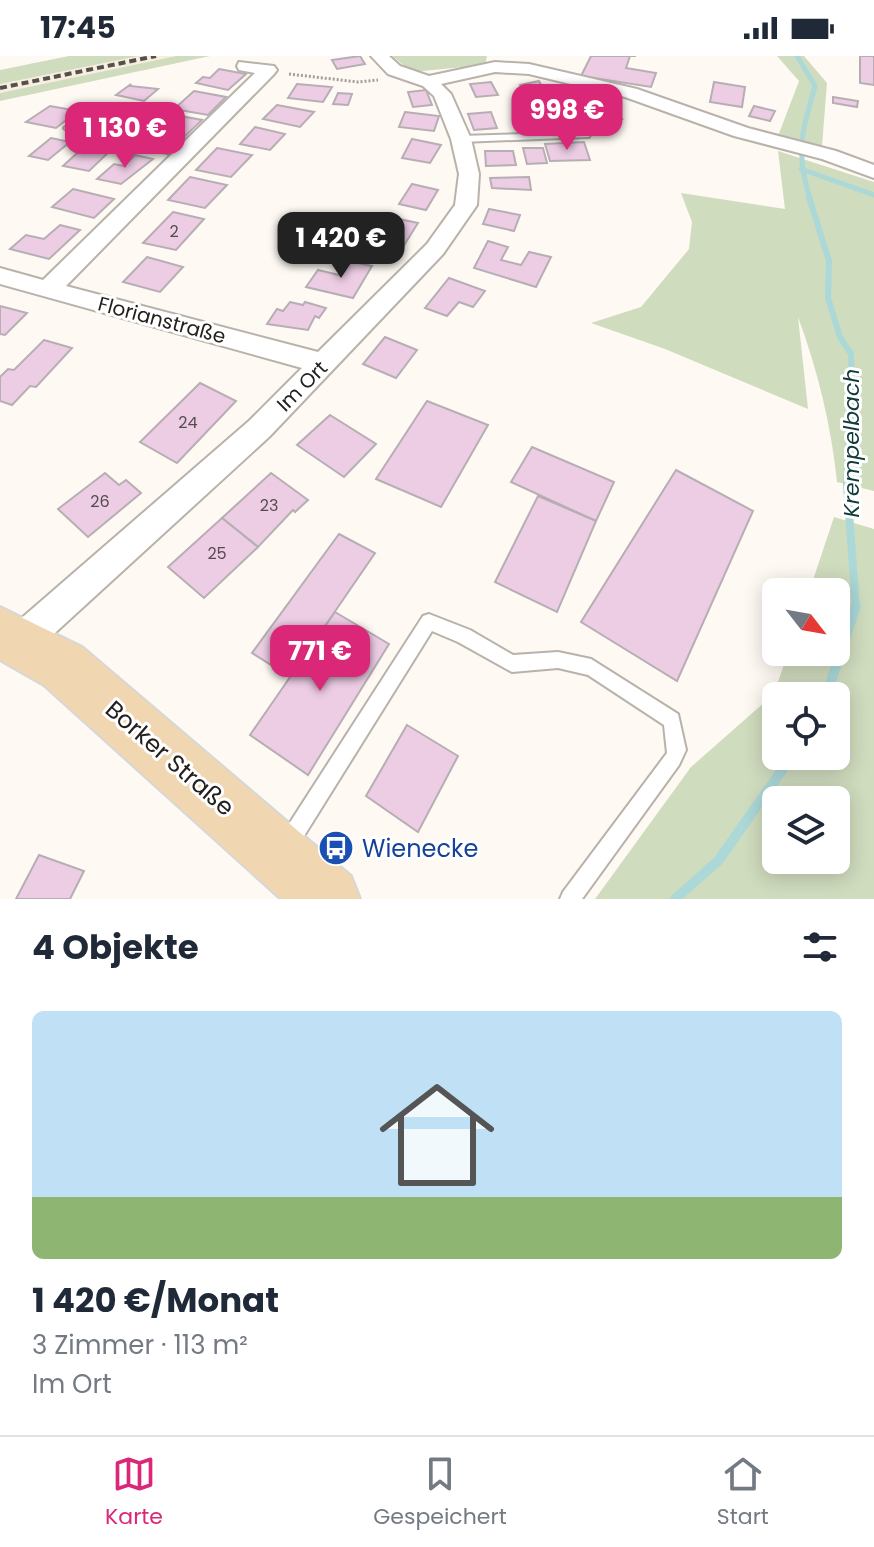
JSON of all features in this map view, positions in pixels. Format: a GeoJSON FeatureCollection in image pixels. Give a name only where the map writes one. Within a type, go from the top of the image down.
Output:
{"type":"FeatureCollection","features":[{"type":"Feature","properties":{"kind":"main road","name":"Borker Straße"},"geometry":{"type":"LineString","coordinates":[[11,636],[81,680],[328,899]]}},
{"type":"Feature","properties":{"kind":"street","name":"Im Ort"},"geometry":{"type":"LineString","coordinates":[[11,636],[259,429],[435,249],[466,205],[469,174],[461,139],[442,94],[421,79],[394,70],[379,56]]}},
{"type":"Feature","properties":{"kind":"street"},"geometry":{"type":"LineString","coordinates":[[245,66],[268,70]]}},
{"type":"Feature","properties":{"kind":"street"},"geometry":{"type":"LineString","coordinates":[[421,79],[495,67],[529,69],[631,93],[741,132],[811,150],[874,172]]}},
{"type":"Feature","properties":{"kind":"street"},"geometry":{"type":"LineString","coordinates":[[48,289],[268,70]]}},
{"type":"Feature","properties":{"kind":"street"},"geometry":{"type":"LineString","coordinates":[[73,128],[188,151]]}},
{"type":"Feature","properties":{"kind":"street","name":"Florianstraße"},"geometry":{"type":"LineString","coordinates":[[0,276],[324,364]]}},
{"type":"Feature","properties":{"kind":"lane"},"geometry":{"type":"LineString","coordinates":[[461,139],[586,135]]}},
{"type":"Feature","properties":{"kind":"lane"},"geometry":{"type":"LineString","coordinates":[[280,855],[429,622],[464,636],[512,664],[558,660],[591,667],[672,720],[677,750],[673,759],[570,899]]}},
{"type":"Feature","properties":{"kind":"path"},"geometry":{"type":"LineString","coordinates":[[268,70],[358,82],[421,79]]}},
{"type":"Feature","properties":{"kind":"shaded area"},"geometry":{"type":"Polygon","coordinates":[[[139,56],[176,56],[0,93],[0,84],[139,56]]]}},
{"type":"Feature","properties":{"kind":"green space"},"geometry":{"type":"Polygon","coordinates":[[[69,56],[139,56],[0,84],[0,70],[69,56]]]}},
{"type":"Feature","properties":{"kind":"green space"},"geometry":{"type":"Polygon","coordinates":[[[176,56],[210,56],[0,101],[0,93],[176,56]]]}},
{"type":"Feature","properties":{"kind":"green space"},"geometry":{"type":"Polygon","coordinates":[[[392,56],[487,56],[485,65],[412,72],[392,56]]]}},
{"type":"Feature","properties":{"kind":"green space"},"geometry":{"type":"Polygon","coordinates":[[[777,56],[804,56],[827,83],[822,146],[778,136],[799,81],[777,56]]]}},
{"type":"Feature","properties":{"kind":"green space"},"geometry":{"type":"Polygon","coordinates":[[[778,151],[874,182],[874,491],[837,482],[823,398],[798,317],[808,409],[665,349],[591,323],[641,307],[689,249],[692,222],[681,193],[785,209],[778,151]]]}},
{"type":"Feature","properties":{"kind":"green space"},"geometry":{"type":"Polygon","coordinates":[[[834,517],[874,529],[874,899],[595,899],[691,767],[762,705],[762,770],[850,770],[850,682],[778,682],[783,666],[850,666],[850,578],[814,578],[834,517]]]}},
{"type":"Feature","properties":{"kind":"building"},"geometry":{"type":"Polygon","coordinates":[[[360,56],[365,64],[337,69],[332,60],[360,56]]]}},
{"type":"Feature","properties":{"kind":"building"},"geometry":{"type":"Polygon","coordinates":[[[591,56],[630,56],[626,68],[656,73],[651,87],[581,76],[591,56]]]}},
{"type":"Feature","properties":{"kind":"building"},"geometry":{"type":"Polygon","coordinates":[[[860,56],[874,56],[874,85],[860,83],[860,56]]]}},
{"type":"Feature","properties":{"kind":"building"},"geometry":{"type":"Polygon","coordinates":[[[219,69],[246,74],[228,90],[196,83],[203,77],[210,78],[219,69]]]}},
{"type":"Feature","properties":{"kind":"building"},"geometry":{"type":"Polygon","coordinates":[[[539,81],[546,94],[526,96],[520,85],[539,81]]]}},
{"type":"Feature","properties":{"kind":"building"},"geometry":{"type":"Polygon","coordinates":[[[491,82],[498,95],[476,97],[470,84],[491,82]]]}},
{"type":"Feature","properties":{"kind":"building"},"geometry":{"type":"Polygon","coordinates":[[[714,82],[745,87],[742,107],[710,102],[714,82]]]}},
{"type":"Feature","properties":{"kind":"building"},"geometry":{"type":"Polygon","coordinates":[[[131,84],[158,89],[144,101],[116,95],[131,84]]]}},
{"type":"Feature","properties":{"kind":"building"},"geometry":{"type":"Polygon","coordinates":[[[297,84],[332,87],[323,102],[288,98],[297,84]]]}},
{"type":"Feature","properties":{"kind":"building"},"geometry":{"type":"Polygon","coordinates":[[[426,90],[432,105],[413,107],[408,92],[426,90]]]}},
{"type":"Feature","properties":{"kind":"building"},"geometry":{"type":"Polygon","coordinates":[[[194,91],[226,97],[208,115],[174,109],[194,91]]]}},
{"type":"Feature","properties":{"kind":"building"},"geometry":{"type":"Polygon","coordinates":[[[338,93],[352,94],[348,105],[333,104],[338,93]]]}},
{"type":"Feature","properties":{"kind":"building"},"geometry":{"type":"Polygon","coordinates":[[[833,97],[858,101],[857,107],[833,103],[833,97]]]}},
{"type":"Feature","properties":{"kind":"building"},"geometry":{"type":"Polygon","coordinates":[[[98,105],[122,110],[105,124],[79,119],[98,105]]]}},
{"type":"Feature","properties":{"kind":"building"},"geometry":{"type":"Polygon","coordinates":[[[277,105],[314,112],[300,127],[263,119],[277,105]]]}},
{"type":"Feature","properties":{"kind":"building"},"geometry":{"type":"Polygon","coordinates":[[[50,106],[78,111],[56,128],[26,122],[50,106]]]}},
{"type":"Feature","properties":{"kind":"building"},"geometry":{"type":"Polygon","coordinates":[[[754,106],[775,111],[770,121],[749,116],[754,106]]]}},
{"type":"Feature","properties":{"kind":"building"},"geometry":{"type":"Polygon","coordinates":[[[614,107],[622,119],[597,121],[589,109],[614,107]]]}},
{"type":"Feature","properties":{"kind":"building"},"geometry":{"type":"Polygon","coordinates":[[[558,110],[567,125],[535,128],[527,113],[558,110]]]}},
{"type":"Feature","properties":{"kind":"building"},"geometry":{"type":"Polygon","coordinates":[[[405,112],[439,116],[434,131],[399,127],[405,112]]]}},
{"type":"Feature","properties":{"kind":"building"},"geometry":{"type":"Polygon","coordinates":[[[491,112],[497,128],[474,130],[468,114],[491,112]]]}},
{"type":"Feature","properties":{"kind":"building"},"geometry":{"type":"Polygon","coordinates":[[[175,115],[202,120],[181,140],[139,132],[154,118],[169,121],[175,115]]]}},
{"type":"Feature","properties":{"kind":"building"},"geometry":{"type":"Polygon","coordinates":[[[255,127],[285,134],[270,150],[240,144],[255,127]]]}},
{"type":"Feature","properties":{"kind":"building"},"geometry":{"type":"Polygon","coordinates":[[[51,138],[70,142],[48,160],[29,156],[51,138]]]}},
{"type":"Feature","properties":{"kind":"building"},"geometry":{"type":"Polygon","coordinates":[[[412,139],[441,145],[430,163],[402,158],[412,139]]]}},
{"type":"Feature","properties":{"kind":"building"},"geometry":{"type":"Polygon","coordinates":[[[584,142],[590,160],[550,161],[545,144],[584,142]]]}},
{"type":"Feature","properties":{"kind":"building"},"geometry":{"type":"Polygon","coordinates":[[[86,145],[112,149],[89,171],[63,166],[86,145]]]}},
{"type":"Feature","properties":{"kind":"building"},"geometry":{"type":"Polygon","coordinates":[[[217,148],[252,155],[231,177],[196,170],[217,148]]]}},
{"type":"Feature","properties":{"kind":"building"},"geometry":{"type":"Polygon","coordinates":[[[523,148],[543,148],[547,163],[527,164],[523,148]]]}},
{"type":"Feature","properties":{"kind":"building"},"geometry":{"type":"Polygon","coordinates":[[[485,151],[513,151],[516,165],[486,166],[485,151]]]}},
{"type":"Feature","properties":{"kind":"building"},"geometry":{"type":"Polygon","coordinates":[[[135,155],[153,159],[121,184],[97,179],[114,164],[124,166],[135,155]]]}},
{"type":"Feature","properties":{"kind":"building"},"geometry":{"type":"Polygon","coordinates":[[[190,177],[227,185],[205,208],[168,200],[190,177]]]}},
{"type":"Feature","properties":{"kind":"building"},"geometry":{"type":"Polygon","coordinates":[[[529,177],[531,190],[492,188],[490,178],[529,177]]]}},
{"type":"Feature","properties":{"kind":"building"},"geometry":{"type":"Polygon","coordinates":[[[412,184],[438,190],[426,210],[399,204],[412,184]]]}},
{"type":"Feature","properties":{"kind":"building"},"geometry":{"type":"Polygon","coordinates":[[[73,189],[114,199],[94,218],[52,207],[73,189]]]}},
{"type":"Feature","properties":{"kind":"building"},"geometry":{"type":"Polygon","coordinates":[[[489,209],[520,215],[514,231],[483,224],[489,209]]]}},
{"type":"Feature","properties":{"kind":"building"},"geometry":{"type":"Polygon","coordinates":[[[173,212],[204,219],[176,250],[143,243],[173,212]]]}},
{"type":"Feature","properties":{"kind":"building"},"geometry":{"type":"Polygon","coordinates":[[[390,217],[418,223],[403,247],[375,241],[390,217]]]}},
{"type":"Feature","properties":{"kind":"building"},"geometry":{"type":"Polygon","coordinates":[[[60,225],[80,230],[49,259],[10,249],[26,235],[44,239],[60,225]]]}},
{"type":"Feature","properties":{"kind":"building"},"geometry":{"type":"Polygon","coordinates":[[[488,241],[508,247],[501,260],[521,265],[529,252],[551,257],[536,287],[474,268],[488,241]]]}},
{"type":"Feature","properties":{"kind":"building"},"geometry":{"type":"Polygon","coordinates":[[[147,257],[183,267],[160,292],[123,282],[147,257]]]}},
{"type":"Feature","properties":{"kind":"building"},"geometry":{"type":"Polygon","coordinates":[[[348,261],[372,266],[353,298],[306,287],[318,270],[339,275],[348,261]]]}},
{"type":"Feature","properties":{"kind":"building"},"geometry":{"type":"Polygon","coordinates":[[[449,278],[485,291],[473,307],[459,302],[447,316],[425,308],[449,278]]]}},
{"type":"Feature","properties":{"kind":"building"},"geometry":{"type":"Polygon","coordinates":[[[290,302],[303,305],[305,302],[326,308],[319,318],[315,316],[308,330],[267,324],[277,309],[283,311],[290,302]]]}},
{"type":"Feature","properties":{"kind":"building"},"geometry":{"type":"Polygon","coordinates":[[[0,306],[27,313],[5,335],[0,334],[0,306]]]}},
{"type":"Feature","properties":{"kind":"building"},"geometry":{"type":"Polygon","coordinates":[[[385,337],[417,350],[396,378],[363,364],[385,337]]]}},
{"type":"Feature","properties":{"kind":"building"},"geometry":{"type":"Polygon","coordinates":[[[44,340],[72,348],[36,387],[30,386],[12,405],[0,401],[0,377],[8,369],[14,370],[44,340]]]}},
{"type":"Feature","properties":{"kind":"building"},"geometry":{"type":"Polygon","coordinates":[[[200,383],[236,401],[177,463],[140,442],[200,383]]]}},
{"type":"Feature","properties":{"kind":"building"},"geometry":{"type":"Polygon","coordinates":[[[427,401],[488,425],[441,507],[376,479],[427,401]]]}},
{"type":"Feature","properties":{"kind":"building"},"geometry":{"type":"Polygon","coordinates":[[[330,415],[376,444],[344,477],[297,445],[330,415]]]}},
{"type":"Feature","properties":{"kind":"building"},"geometry":{"type":"Polygon","coordinates":[[[532,447],[614,482],[596,521],[511,482],[532,447]]]}},
{"type":"Feature","properties":{"kind":"building"},"geometry":{"type":"Polygon","coordinates":[[[676,470],[753,511],[677,681],[581,622],[676,470]]]}},
{"type":"Feature","properties":{"kind":"building"},"geometry":{"type":"Polygon","coordinates":[[[105,473],[119,485],[126,480],[141,493],[88,537],[58,509],[105,473]]]}},
{"type":"Feature","properties":{"kind":"building"},"geometry":{"type":"Polygon","coordinates":[[[271,473],[308,500],[295,512],[293,510],[258,547],[222,518],[271,473]]]}},
{"type":"Feature","properties":{"kind":"building"},"geometry":{"type":"Polygon","coordinates":[[[538,496],[596,521],[557,612],[495,582],[538,496]]]}},
{"type":"Feature","properties":{"kind":"building"},"geometry":{"type":"Polygon","coordinates":[[[222,518],[258,547],[204,598],[168,567],[222,518]]]}},
{"type":"Feature","properties":{"kind":"building"},"geometry":{"type":"Polygon","coordinates":[[[339,534],[375,553],[290,677],[252,653],[339,534]]]}},
{"type":"Feature","properties":{"kind":"building"},"geometry":{"type":"Polygon","coordinates":[[[335,612],[389,644],[308,775],[250,735],[335,612]]]}},
{"type":"Feature","properties":{"kind":"building"},"geometry":{"type":"Polygon","coordinates":[[[407,725],[458,756],[418,832],[366,796],[407,725]]]}},
{"type":"Feature","properties":{"kind":"building"},"geometry":{"type":"Polygon","coordinates":[[[39,855],[84,871],[70,899],[16,899],[39,855]]]}},
{"type":"Feature","properties":{"kind":"waterway","name":"Krempelbach"},"geometry":{"type":"LineString","coordinates":[[797,56],[815,86],[802,142],[803,170]]}},
{"type":"Feature","properties":{"kind":"waterway"},"geometry":{"type":"LineString","coordinates":[[803,170],[874,195]]}},
{"type":"Feature","properties":{"kind":"waterway","name":"Krempelbach"},"geometry":{"type":"LineString","coordinates":[[803,170],[810,199]]}},
{"type":"Feature","properties":{"kind":"waterway","name":"Krempelbach"},"geometry":{"type":"LineString","coordinates":[[809,197],[829,261],[828,298],[840,337],[851,354],[852,378]]}},
{"type":"Feature","properties":{"kind":"waterway","name":"Krempelbach"},"geometry":{"type":"LineString","coordinates":[[852,378],[847,485],[856,606]]}},
{"type":"Feature","properties":{"kind":"waterway","name":"Krempelbach"},"geometry":{"type":"LineString","coordinates":[[831,682],[856,606]]}},
{"type":"Feature","properties":{"kind":"waterway","name":"Krempelbach"},"geometry":{"type":"LineString","coordinates":[[675,899],[718,861],[782,770]]}},
{"type":"Feature","properties":{"kind":"railway"},"geometry":{"type":"LineString","coordinates":[[0,88],[156,56]]}},
{"type":"Feature","properties":{"kind":"place","name":"Wienecke"},"geometry":{"type":"Point","coordinates":[336,848]}}]}
